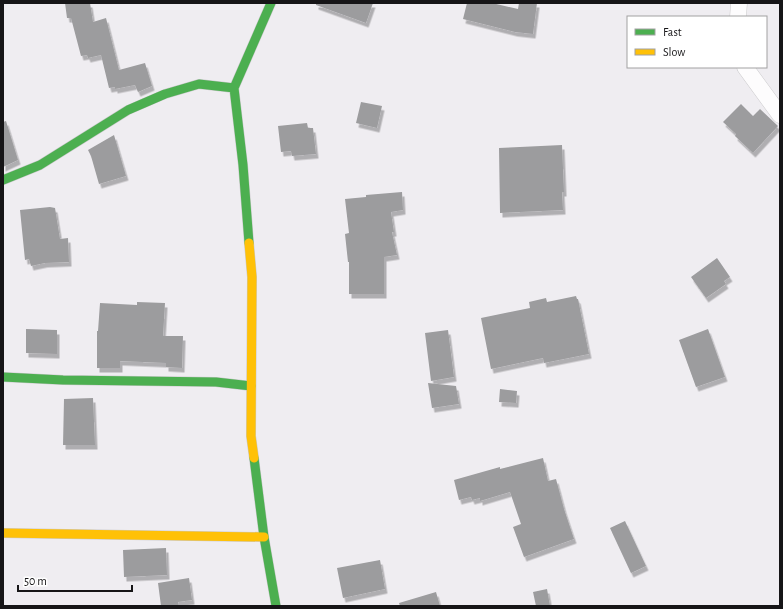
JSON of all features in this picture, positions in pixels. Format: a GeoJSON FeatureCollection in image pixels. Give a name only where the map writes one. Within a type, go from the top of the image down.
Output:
{"type":"FeatureCollection","features":[{"type":"Feature","properties":{"kind":"street"},"geometry":{"type":"LineString","coordinates":[[271,3],[234,88],[243,165],[252,277],[251,436],[264,537],[276,606]]}},
{"type":"Feature","properties":{"kind":"street"},"geometry":{"type":"LineString","coordinates":[[738,16],[740,3]]}},
{"type":"Feature","properties":{"kind":"street"},"geometry":{"type":"LineString","coordinates":[[746,68],[780,115]]}},
{"type":"Feature","properties":{"kind":"street"},"geometry":{"type":"LineString","coordinates":[[3,180],[40,165],[128,110],[165,94],[199,84],[234,88]]}},
{"type":"Feature","properties":{"kind":"street"},"geometry":{"type":"LineString","coordinates":[[3,377],[63,380],[216,382],[251,386]]}},
{"type":"Feature","properties":{"kind":"street"},"geometry":{"type":"LineString","coordinates":[[3,534],[264,537]]}},
{"type":"Feature","properties":{"kind":"building"},"geometry":{"type":"Polygon","coordinates":[[[65,3],[90,3],[93,22],[106,18],[119,70],[145,63],[152,86],[138,92],[135,85],[115,89],[115,87],[109,88],[101,55],[88,58],[87,55],[81,56],[71,18],[67,18],[65,3]]]}},
{"type":"Feature","properties":{"kind":"building"},"geometry":{"type":"Polygon","coordinates":[[[316,3],[373,3],[366,23],[316,5],[316,3]]]}},
{"type":"Feature","properties":{"kind":"building"},"geometry":{"type":"Polygon","coordinates":[[[467,3],[492,3],[518,9],[519,3],[537,3],[533,34],[515,32],[463,19],[467,3]]]}},
{"type":"Feature","properties":{"kind":"building"},"geometry":{"type":"Polygon","coordinates":[[[361,102],[382,106],[377,128],[356,123],[361,102]]]}},
{"type":"Feature","properties":{"kind":"building"},"geometry":{"type":"Polygon","coordinates":[[[741,104],[753,116],[760,109],[778,126],[753,153],[723,122],[741,104]]]}},
{"type":"Feature","properties":{"kind":"building"},"geometry":{"type":"Polygon","coordinates":[[[6,121],[18,160],[3,167],[3,122],[6,121]]]}},
{"type":"Feature","properties":{"kind":"building"},"geometry":{"type":"Polygon","coordinates":[[[307,123],[308,128],[313,128],[316,154],[292,156],[291,151],[281,152],[278,126],[307,123]]]}},
{"type":"Feature","properties":{"kind":"building"},"geometry":{"type":"Polygon","coordinates":[[[114,135],[126,176],[99,184],[88,150],[114,135]]]}},
{"type":"Feature","properties":{"kind":"building"},"geometry":{"type":"Polygon","coordinates":[[[562,145],[564,192],[562,192],[563,210],[500,213],[499,148],[562,145]]]}},
{"type":"Feature","properties":{"kind":"building"},"geometry":{"type":"Polygon","coordinates":[[[402,192],[403,210],[391,212],[394,232],[392,232],[397,255],[384,257],[384,294],[349,294],[349,262],[345,234],[349,233],[345,199],[366,197],[366,195],[402,192]]]}},
{"type":"Feature","properties":{"kind":"building"},"geometry":{"type":"Polygon","coordinates":[[[50,207],[55,208],[60,239],[68,238],[69,262],[45,263],[31,266],[29,259],[25,260],[20,210],[50,207]]]}},
{"type":"Feature","properties":{"kind":"building"},"geometry":{"type":"Polygon","coordinates":[[[717,258],[730,277],[724,281],[726,284],[706,298],[691,277],[717,258]]]}},
{"type":"Feature","properties":{"kind":"building"},"geometry":{"type":"Polygon","coordinates":[[[576,296],[578,299],[589,354],[544,363],[543,358],[491,369],[481,318],[530,308],[529,302],[546,298],[547,302],[576,296]]]}},
{"type":"Feature","properties":{"kind":"building"},"geometry":{"type":"Polygon","coordinates":[[[137,302],[165,303],[163,336],[183,336],[182,368],[166,367],[166,363],[120,361],[120,368],[97,368],[97,331],[100,303],[137,305],[137,302]]]}},
{"type":"Feature","properties":{"kind":"building"},"geometry":{"type":"Polygon","coordinates":[[[26,329],[57,330],[57,354],[26,353],[26,329]]]}},
{"type":"Feature","properties":{"kind":"building"},"geometry":{"type":"Polygon","coordinates":[[[708,329],[725,377],[696,387],[679,340],[708,329]]]}},
{"type":"Feature","properties":{"kind":"building"},"geometry":{"type":"Polygon","coordinates":[[[448,330],[454,377],[431,381],[425,333],[448,330]]]}},
{"type":"Feature","properties":{"kind":"building"},"geometry":{"type":"Polygon","coordinates":[[[428,383],[456,386],[459,404],[432,408],[428,383]]]}},
{"type":"Feature","properties":{"kind":"building"},"geometry":{"type":"Polygon","coordinates":[[[500,389],[517,391],[516,403],[499,402],[500,389]]]}},
{"type":"Feature","properties":{"kind":"building"},"geometry":{"type":"Polygon","coordinates":[[[93,398],[95,445],[63,445],[64,399],[93,398]]]}},
{"type":"Feature","properties":{"kind":"building"},"geometry":{"type":"Polygon","coordinates":[[[543,458],[548,481],[556,479],[574,539],[524,557],[513,527],[521,524],[510,492],[480,501],[480,498],[472,500],[471,497],[459,500],[454,480],[500,467],[500,469],[543,458]]]}},
{"type":"Feature","properties":{"kind":"building"},"geometry":{"type":"Polygon","coordinates":[[[625,521],[646,566],[631,573],[610,528],[625,521]]]}},
{"type":"Feature","properties":{"kind":"building"},"geometry":{"type":"Polygon","coordinates":[[[166,548],[167,575],[124,577],[123,550],[166,548]]]}},
{"type":"Feature","properties":{"kind":"building"},"geometry":{"type":"Polygon","coordinates":[[[380,560],[385,589],[343,598],[337,568],[380,560]]]}},
{"type":"Feature","properties":{"kind":"building"},"geometry":{"type":"Polygon","coordinates":[[[189,578],[192,600],[178,602],[179,606],[161,606],[158,583],[189,578]]]}},
{"type":"Feature","properties":{"kind":"building"},"geometry":{"type":"Polygon","coordinates":[[[547,589],[550,606],[536,606],[533,592],[547,589]]]}},
{"type":"Feature","properties":{"kind":"building"},"geometry":{"type":"Polygon","coordinates":[[[436,592],[440,606],[400,606],[399,603],[436,592]]]}},
{"type":"Feature","properties":{"kind":"traffic: fast"},"geometry":{"type":"LineString","coordinates":[[249,243],[243,165],[234,88],[271,3]]}},
{"type":"Feature","properties":{"kind":"traffic: fast"},"geometry":{"type":"LineString","coordinates":[[3,180],[40,165],[128,110],[165,94],[199,84],[234,88]]}},
{"type":"Feature","properties":{"kind":"traffic: fast"},"geometry":{"type":"LineString","coordinates":[[3,377],[63,380],[216,382],[251,386]]}},
{"type":"Feature","properties":{"kind":"traffic: fast"},"geometry":{"type":"LineString","coordinates":[[254,458],[264,537],[276,606]]}},
{"type":"Feature","properties":{"kind":"traffic: slow"},"geometry":{"type":"LineString","coordinates":[[249,243],[252,277],[251,436],[254,458]]}},
{"type":"Feature","properties":{"kind":"traffic: slow"},"geometry":{"type":"LineString","coordinates":[[3,533],[264,537]]}}]}
